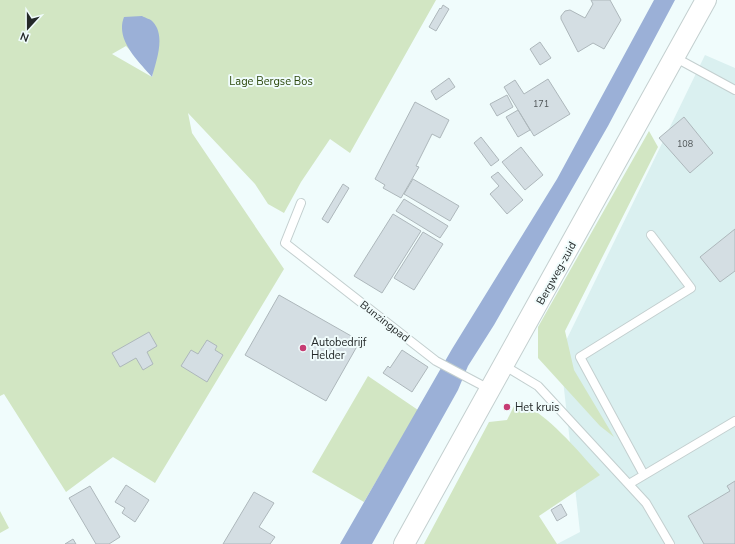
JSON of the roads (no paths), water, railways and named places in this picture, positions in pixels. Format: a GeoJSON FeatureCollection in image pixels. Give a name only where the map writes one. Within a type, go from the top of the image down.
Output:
{"type":"FeatureCollection","features":[{"type":"Feature","properties":{"kind":"street","name":"Bergweg-zuid"},"geometry":{"type":"LineString","coordinates":[[404,544],[505,366],[676,58],[706,0]]}},
{"type":"Feature","properties":{"kind":"lane"},"geometry":{"type":"LineString","coordinates":[[676,58],[735,90]]}},
{"type":"Feature","properties":{"kind":"lane","name":"Bunzingpad"},"geometry":{"type":"LineString","coordinates":[[301,203],[285,243],[436,361],[491,390]]}},
{"type":"Feature","properties":{"kind":"lane"},"geometry":{"type":"LineString","coordinates":[[644,475],[580,357],[691,288],[651,234]]}},
{"type":"Feature","properties":{"kind":"lane"},"geometry":{"type":"LineString","coordinates":[[505,366],[538,386],[629,484],[646,503],[670,544]]}},
{"type":"Feature","properties":{"kind":"lane"},"geometry":{"type":"LineString","coordinates":[[629,484],[735,421]]}},
{"type":"Feature","properties":{"kind":"water"},"geometry":{"type":"Polygon","coordinates":[[[654,0],[675,0],[608,126],[494,325],[468,366],[458,390],[372,544],[340,544],[452,349],[557,179],[654,0]]]}},
{"type":"Feature","properties":{"kind":"water"},"geometry":{"type":"Polygon","coordinates":[[[142,16],[152,21],[159,34],[158,56],[152,77],[129,50],[123,34],[122,26],[124,17],[142,16]]]}},
{"type":"Feature","properties":{"kind":"place","name":"Autobedrijf Helder"},"geometry":{"type":"Point","coordinates":[303,348]}},
{"type":"Feature","properties":{"kind":"place","name":"Het kruis"},"geometry":{"type":"Point","coordinates":[507,407]}},
{"type":"Feature","properties":{"kind":"park label","name":"Lage Bergse Bos"},"geometry":{"type":"Point","coordinates":[271,81]}}]}
